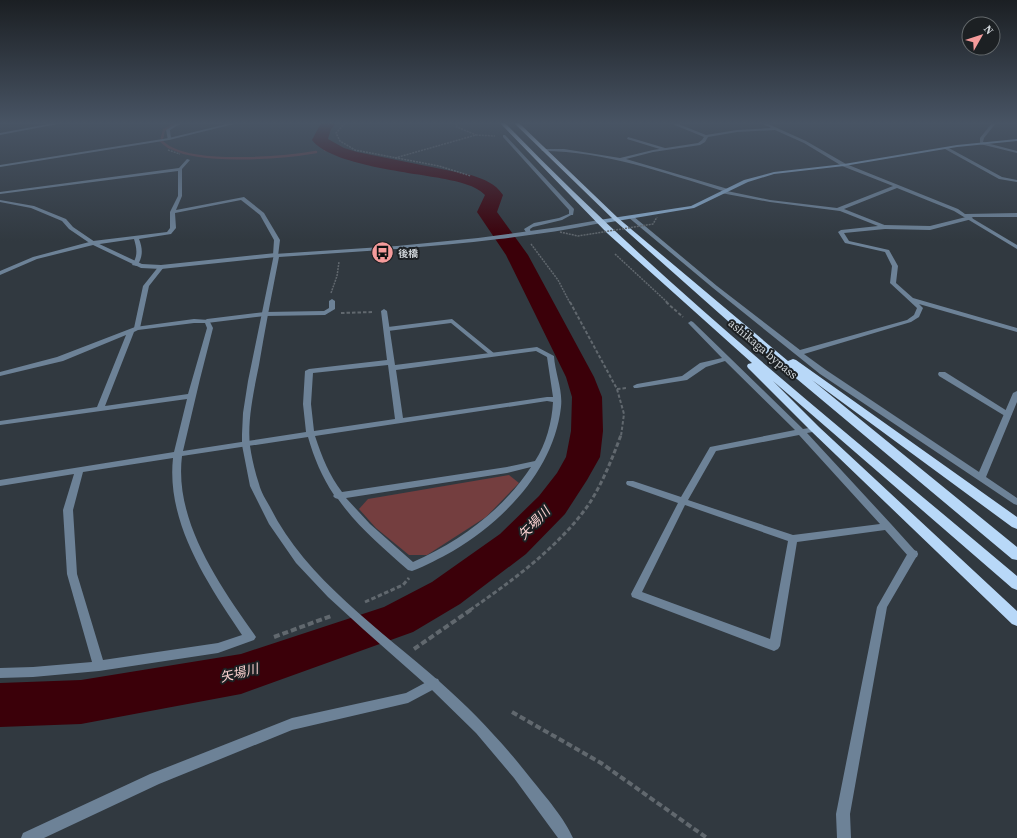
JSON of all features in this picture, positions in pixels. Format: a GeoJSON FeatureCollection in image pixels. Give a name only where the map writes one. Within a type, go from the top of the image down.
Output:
{"type":"FeatureCollection","features":[{"type":"Feature","properties":{"kind":"highway","name":"ashikaga bypass"},"geometry":{"type":"LineString","coordinates":[[539,162],[599,222],[703,316],[1017,584]]}},
{"type":"Feature","properties":{"kind":"highway","name":"ashikaga bypass"},"geometry":{"type":"LineString","coordinates":[[556,162],[616,219],[732,320],[1017,555]]}},
{"type":"Feature","properties":{"kind":"highway"},"geometry":{"type":"LineString","coordinates":[[703,316],[816,429],[1017,620]]}},
{"type":"Feature","properties":{"kind":"highway"},"geometry":{"type":"LineString","coordinates":[[732,320],[854,404],[1017,524]]}},
{"type":"Feature","properties":{"kind":"main road"},"geometry":{"type":"LineString","coordinates":[[599,222],[692,207],[762,175],[861,162]]}},
{"type":"Feature","properties":{"kind":"street"},"geometry":{"type":"LineString","coordinates":[[0,166],[24,162]]}},
{"type":"Feature","properties":{"kind":"street"},"geometry":{"type":"LineString","coordinates":[[0,193],[180,169],[186,162]]}},
{"type":"Feature","properties":{"kind":"street"},"geometry":{"type":"LineString","coordinates":[[528,162],[572,210],[571,214],[559,220],[532,226],[527,230],[529,233]]}},
{"type":"Feature","properties":{"kind":"street"},"geometry":{"type":"LineString","coordinates":[[629,162],[672,172],[725,191],[770,201],[839,209],[885,227]]}},
{"type":"Feature","properties":{"kind":"street"},"geometry":{"type":"LineString","coordinates":[[839,162],[898,186],[967,217],[1017,247]]}},
{"type":"Feature","properties":{"kind":"street"},"geometry":{"type":"LineString","coordinates":[[972,162],[1001,178],[1017,181]]}},
{"type":"Feature","properties":{"kind":"street"},"geometry":{"type":"LineString","coordinates":[[0,273],[35,258],[93,243],[169,233],[173,228],[172,212],[180,196],[180,169]]}},
{"type":"Feature","properties":{"kind":"street"},"geometry":{"type":"LineString","coordinates":[[839,209],[898,186]]}},
{"type":"Feature","properties":{"kind":"street"},"geometry":{"type":"LineString","coordinates":[[172,212],[242,198],[262,214],[277,240],[276,255],[247,416],[246,444],[254,481],[262,503],[287,546],[307,568],[353,612],[434,683],[502,751],[529,784],[566,838]]}},
{"type":"Feature","properties":{"kind":"street"},"geometry":{"type":"LineString","coordinates":[[0,201],[24,205],[64,220],[71,228],[93,243],[135,265],[161,267],[276,255],[407,247],[529,233],[599,222]]}},
{"type":"Feature","properties":{"kind":"street"},"geometry":{"type":"LineString","coordinates":[[798,352],[909,321],[917,316],[920,308],[893,283],[895,266],[887,251],[847,242],[841,232],[885,227],[930,228],[967,217],[1017,215]]}},
{"type":"Feature","properties":{"kind":"street"},"geometry":{"type":"LineString","coordinates":[[631,217],[715,287],[823,372],[1017,502]]}},
{"type":"Feature","properties":{"kind":"street"},"geometry":{"type":"LineString","coordinates":[[135,265],[140,258],[141,252],[137,238]]}},
{"type":"Feature","properties":{"kind":"street"},"geometry":{"type":"LineString","coordinates":[[100,409],[134,330],[146,286],[161,267]]}},
{"type":"Feature","properties":{"kind":"street"},"geometry":{"type":"LineString","coordinates":[[911,300],[1017,330]]}},
{"type":"Feature","properties":{"kind":"street"},"geometry":{"type":"LineString","coordinates":[[0,374],[60,359],[134,330],[194,321],[207,321],[265,314],[325,313],[332,309],[332,302]]}},
{"type":"Feature","properties":{"kind":"street"},"geometry":{"type":"LineString","coordinates":[[384,311],[388,329],[399,420]]}},
{"type":"Feature","properties":{"kind":"street"},"geometry":{"type":"LineString","coordinates":[[0,672],[34,672],[99,666],[218,648],[250,637],[221,595],[196,548],[184,513],[179,489],[177,466],[179,454],[191,396],[210,328],[207,321]]}},
{"type":"Feature","properties":{"kind":"street"},"geometry":{"type":"LineString","coordinates":[[388,329],[452,321],[493,355]]}},
{"type":"Feature","properties":{"kind":"street"},"geometry":{"type":"LineString","coordinates":[[691,323],[725,359],[801,432],[913,554],[882,607],[843,814],[844,838]]}},
{"type":"Feature","properties":{"kind":"street"},"geometry":{"type":"LineString","coordinates":[[537,349],[550,356],[558,400],[552,435],[538,463],[526,481],[493,518],[432,559],[412,567],[375,537],[338,496],[323,471],[311,434],[307,404],[309,371],[392,365],[537,349]]}},
{"type":"Feature","properties":{"kind":"street"},"geometry":{"type":"LineString","coordinates":[[637,386],[684,378],[703,365],[725,359]]}},
{"type":"Feature","properties":{"kind":"street"},"geometry":{"type":"LineString","coordinates":[[942,374],[1008,414]]}},
{"type":"Feature","properties":{"kind":"street"},"geometry":{"type":"LineString","coordinates":[[981,477],[1017,393]]}},
{"type":"Feature","properties":{"kind":"street"},"geometry":{"type":"LineString","coordinates":[[0,423],[191,396]]}},
{"type":"Feature","properties":{"kind":"street"},"geometry":{"type":"LineString","coordinates":[[0,483],[79,472],[179,454],[399,420],[547,398],[558,400]]}},
{"type":"Feature","properties":{"kind":"street"},"geometry":{"type":"LineString","coordinates":[[793,539],[774,646],[636,594],[683,502],[713,449],[816,429]]}},
{"type":"Feature","properties":{"kind":"street"},"geometry":{"type":"LineString","coordinates":[[338,496],[507,470],[538,463]]}},
{"type":"Feature","properties":{"kind":"street"},"geometry":{"type":"LineString","coordinates":[[79,472],[68,510],[72,574],[99,666]]}},
{"type":"Feature","properties":{"kind":"street"},"geometry":{"type":"LineString","coordinates":[[630,483],[793,539],[888,526]]}},
{"type":"Feature","properties":{"kind":"street"},"geometry":{"type":"LineString","coordinates":[[28,838],[155,779],[292,724],[408,698],[434,683]]}},
{"type":"Feature","properties":{"kind":"path"},"geometry":{"type":"LineString","coordinates":[[417,162],[439,166],[471,176]]}},
{"type":"Feature","properties":{"kind":"path"},"geometry":{"type":"LineString","coordinates":[[560,232],[578,236],[653,224],[657,217]]}},
{"type":"Feature","properties":{"kind":"path"},"geometry":{"type":"LineString","coordinates":[[567,228],[574,232],[587,233],[597,236]]}},
{"type":"Feature","properties":{"kind":"path"},"geometry":{"type":"LineString","coordinates":[[611,250],[691,323]]}},
{"type":"Feature","properties":{"kind":"path"},"geometry":{"type":"LineString","coordinates":[[332,302],[330,296],[337,276],[340,251]]}},
{"type":"Feature","properties":{"kind":"path"},"geometry":{"type":"LineString","coordinates":[[325,313],[384,311]]}},
{"type":"Feature","properties":{"kind":"path"},"geometry":{"type":"LineString","coordinates":[[365,602],[403,585],[409,578]]}},
{"type":"Feature","properties":{"kind":"path"},"geometry":{"type":"LineString","coordinates":[[274,637],[331,616]]}},
{"type":"Feature","properties":{"kind":"path"},"geometry":{"type":"LineString","coordinates":[[512,712],[601,763],[707,838]]}},
{"type":"Feature","properties":{"kind":"shaded area"},"geometry":{"type":"Polygon","coordinates":[[[509,475],[519,483],[486,517],[427,555],[409,555],[376,528],[359,509],[368,499],[509,475]]]}},
{"type":"Feature","properties":{"kind":"waterway","name":"矢場川"},"geometry":{"type":"LineString","coordinates":[[0,705],[81,702],[241,674],[398,620],[446,593],[513,544],[552,505],[570,480],[583,457],[587,431],[587,397],[580,377],[517,255],[487,212],[494,195],[489,189],[481,184],[465,179],[383,162]]}},
{"type":"Feature","properties":{"kind":"place","name":"後橋"},"geometry":{"type":"Point","coordinates":[382,253]}}]}
